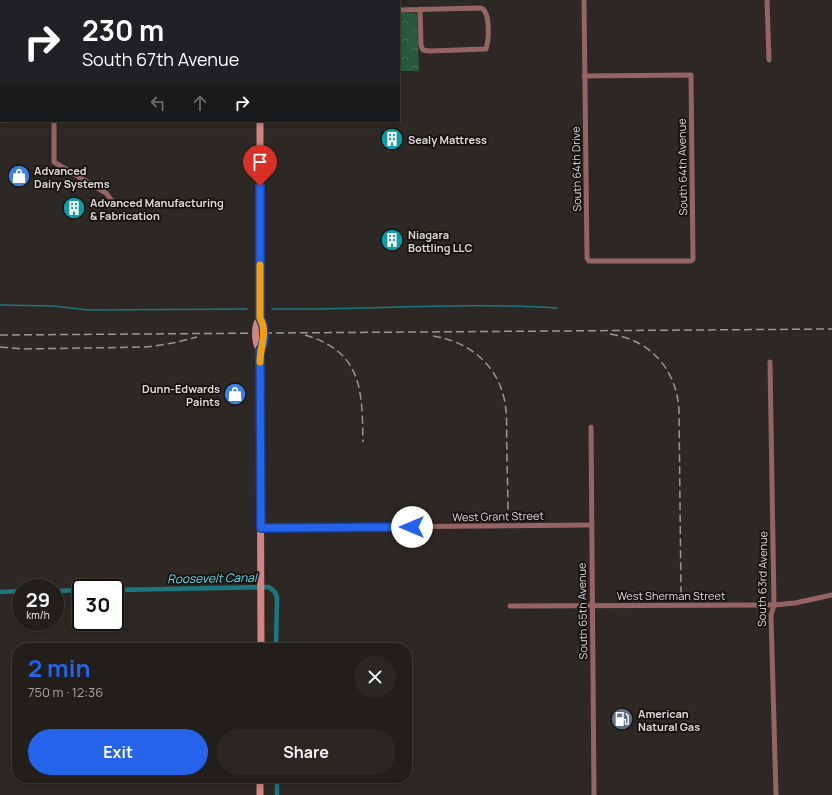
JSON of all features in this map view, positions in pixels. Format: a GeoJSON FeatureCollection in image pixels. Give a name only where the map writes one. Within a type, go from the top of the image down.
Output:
{"type":"FeatureCollection","features":[{"type":"Feature","properties":{"kind":"main road"},"geometry":{"type":"LineString","coordinates":[[260,122],[260,318],[257,322],[256,346],[260,350],[261,643]]}},
{"type":"Feature","properties":{"kind":"main road"},"geometry":{"type":"LineString","coordinates":[[260,783],[260,795]]}},
{"type":"Feature","properties":{"kind":"street","name":"South 64th Drive"},"geometry":{"type":"LineString","coordinates":[[584,0],[584,76],[589,261]]}},
{"type":"Feature","properties":{"kind":"street"},"geometry":{"type":"LineString","coordinates":[[767,0],[769,60]]}},
{"type":"Feature","properties":{"kind":"street"},"geometry":{"type":"LineString","coordinates":[[400,10],[420,9],[481,8],[485,10],[487,16],[486,49],[423,50],[421,46],[420,9]]}},
{"type":"Feature","properties":{"kind":"street","name":"South 64th Avenue"},"geometry":{"type":"LineString","coordinates":[[584,76],[691,75],[693,259],[690,261],[589,261]]}},
{"type":"Feature","properties":{"kind":"street"},"geometry":{"type":"LineString","coordinates":[[54,122],[54,162],[106,194],[113,202]]}},
{"type":"Feature","properties":{"kind":"street","name":"South 63rd Avenue"},"geometry":{"type":"LineString","coordinates":[[770,362],[774,605],[772,615],[776,795]]}},
{"type":"Feature","properties":{"kind":"street","name":"South 65th Avenue"},"geometry":{"type":"LineString","coordinates":[[591,427],[591,606],[594,795]]}},
{"type":"Feature","properties":{"kind":"street","name":"West Grant Street"},"geometry":{"type":"LineString","coordinates":[[261,528],[591,525]]}},
{"type":"Feature","properties":{"kind":"street","name":"West Sherman Street"},"geometry":{"type":"LineString","coordinates":[[510,606],[774,605],[794,603],[832,595]]}},
{"type":"Feature","properties":{"kind":"green space"},"geometry":{"type":"Polygon","coordinates":[[[400,12],[417,14],[419,71],[400,71],[400,12]]]}},
{"type":"Feature","properties":{"kind":"waterway"},"geometry":{"type":"LineString","coordinates":[[0,305],[53,306],[88,310],[247,309]]}},
{"type":"Feature","properties":{"kind":"waterway"},"geometry":{"type":"LineString","coordinates":[[272,309],[450,306],[521,306],[557,308]]}},
{"type":"Feature","properties":{"kind":"waterway","name":"Roosevelt Canal"},"geometry":{"type":"LineString","coordinates":[[124,590],[269,587],[275,592],[277,598],[276,643]]}},
{"type":"Feature","properties":{"kind":"waterway","name":"Roosevelt Canal"},"geometry":{"type":"LineString","coordinates":[[64,591],[72,590]]}},
{"type":"Feature","properties":{"kind":"waterway","name":"Roosevelt Canal"},"geometry":{"type":"LineString","coordinates":[[0,592],[12,591]]}},
{"type":"Feature","properties":{"kind":"waterway","name":"Roosevelt Canal"},"geometry":{"type":"LineString","coordinates":[[277,783],[277,795]]}},
{"type":"Feature","properties":{"kind":"railway"},"geometry":{"type":"LineString","coordinates":[[0,335],[832,329]]}},
{"type":"Feature","properties":{"kind":"railway"},"geometry":{"type":"LineString","coordinates":[[610,334],[625,337],[638,343],[659,359],[667,370],[677,396],[679,411],[681,593]]}},
{"type":"Feature","properties":{"kind":"railway"},"geometry":{"type":"LineString","coordinates":[[305,335],[324,342],[338,352],[349,363],[360,390],[363,442]]}},
{"type":"Feature","properties":{"kind":"railway"},"geometry":{"type":"LineString","coordinates":[[433,336],[457,343],[478,356],[487,364],[500,385],[504,398],[506,417],[508,515]]}},
{"type":"Feature","properties":{"kind":"railway"},"geometry":{"type":"LineString","coordinates":[[0,347],[22,349],[147,347],[197,337]]}},
{"type":"Feature","properties":{"kind":"slow traffic"},"geometry":{"type":"LineString","coordinates":[[260,265],[260,318],[263,323],[263,346],[260,350],[260,362]]}},
{"type":"Feature","properties":{"kind":"place","name":"Sealy Mattress"},"geometry":{"type":"Point","coordinates":[392,139]}},
{"type":"Feature","properties":{"kind":"place","name":"Advanced Dairy Systems"},"geometry":{"type":"Point","coordinates":[19,176]}},
{"type":"Feature","properties":{"kind":"place","name":"Advanced Manufacturing & Fabrication"},"geometry":{"type":"Point","coordinates":[74,208]}},
{"type":"Feature","properties":{"kind":"place","name":"Niagara Bottling LLC"},"geometry":{"type":"Point","coordinates":[392,240]}},
{"type":"Feature","properties":{"kind":"place","name":"Dunn-Edwards Paints"},"geometry":{"type":"Point","coordinates":[235,394]}},
{"type":"Feature","properties":{"kind":"place","name":"American Natural Gas"},"geometry":{"type":"Point","coordinates":[622,719]}},
{"type":"Feature","properties":{"kind":"route"},"geometry":{"type":"LineString","coordinates":[[260,186],[260,318],[263,323],[263,346],[260,350],[261,528],[412,527]]}}]}
